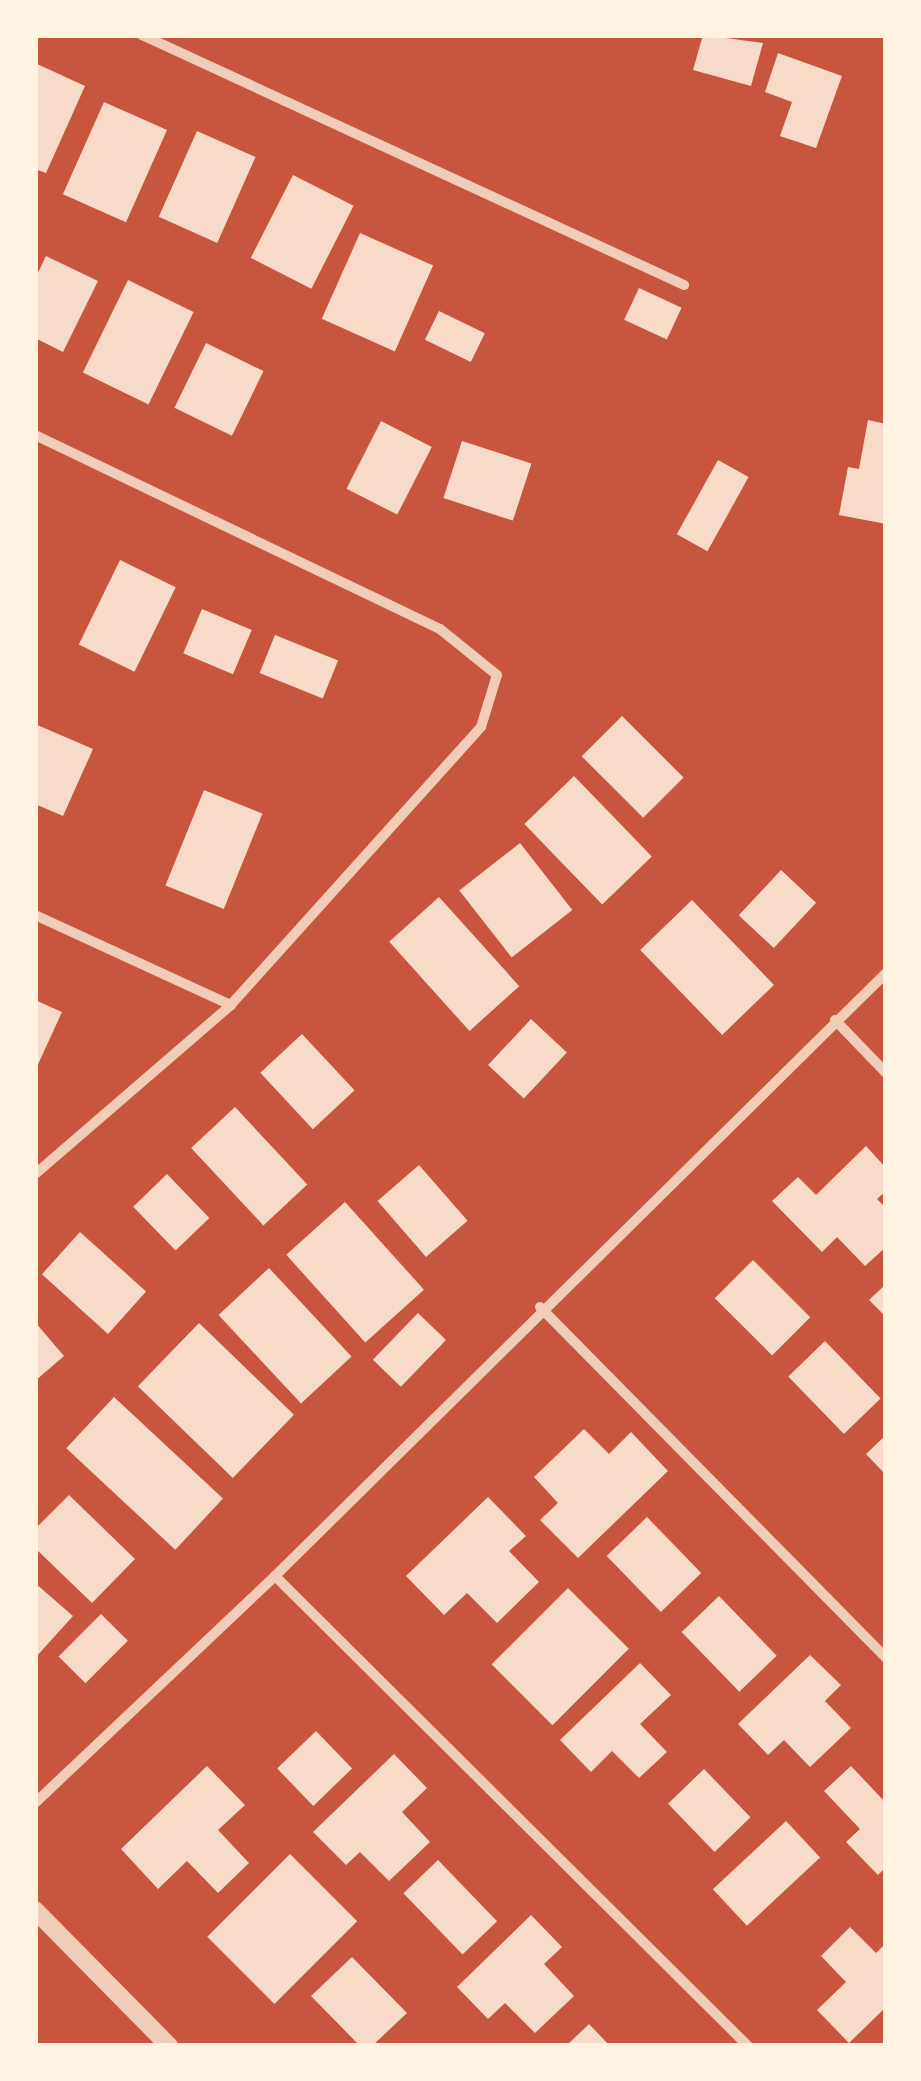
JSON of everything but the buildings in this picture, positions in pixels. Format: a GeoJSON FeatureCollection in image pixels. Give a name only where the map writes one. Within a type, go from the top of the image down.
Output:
{"type":"FeatureCollection","features":[{"type":"Feature","properties":{"kind":"street"},"geometry":{"type":"LineString","coordinates":[[142,35],[684,285]]}},
{"type":"Feature","properties":{"kind":"street"},"geometry":{"type":"LineString","coordinates":[[35,434],[440,629],[497,676],[482,726],[231,1005],[35,1174]]}},
{"type":"Feature","properties":{"kind":"street"},"geometry":{"type":"LineString","coordinates":[[35,915],[231,1005]]}},
{"type":"Feature","properties":{"kind":"street"},"geometry":{"type":"LineString","coordinates":[[35,1803],[275,1576],[540,1307],[886,972]]}},
{"type":"Feature","properties":{"kind":"street"},"geometry":{"type":"LineString","coordinates":[[835,1020],[886,1073]]}},
{"type":"Feature","properties":{"kind":"street"},"geometry":{"type":"LineString","coordinates":[[540,1307],[886,1658]]}},
{"type":"Feature","properties":{"kind":"street"},"geometry":{"type":"LineString","coordinates":[[275,1576],[748,2046]]}},
{"type":"Feature","properties":{"kind":"street"},"geometry":{"type":"LineString","coordinates":[[35,1910],[169,2046]]}}]}
